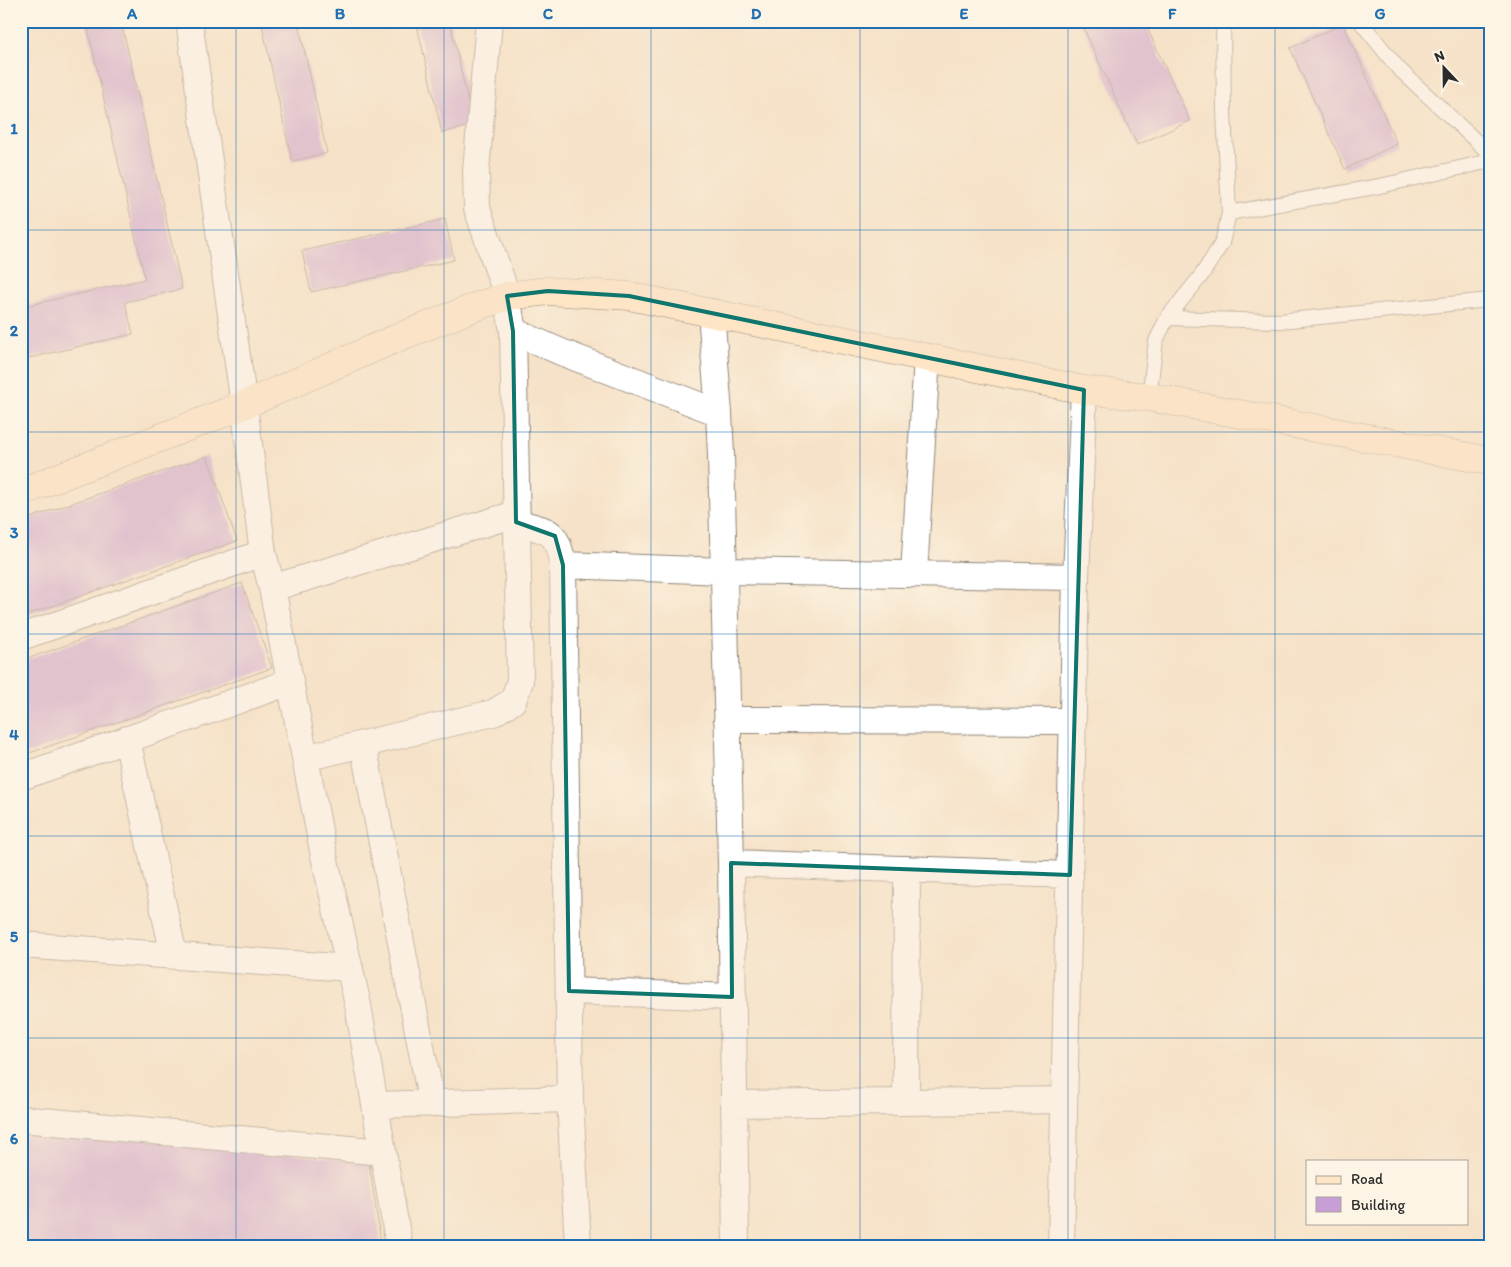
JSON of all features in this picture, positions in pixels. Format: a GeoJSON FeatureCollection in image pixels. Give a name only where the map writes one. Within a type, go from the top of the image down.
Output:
{"type":"FeatureCollection","features":[{"type":"Feature","properties":{"kind":"main road"},"geometry":{"type":"LineString","coordinates":[[21,492],[244,404],[397,338],[470,309],[507,296],[548,291],[629,296],[1084,390],[1149,397],[1490,461]]}},
{"type":"Feature","properties":{"kind":"street"},"geometry":{"type":"LineString","coordinates":[[189,21],[264,553],[324,856],[358,1005],[399,1246]]}},
{"type":"Feature","properties":{"kind":"street"},"geometry":{"type":"LineString","coordinates":[[305,758],[493,713],[513,701],[520,681],[513,331],[507,296],[477,208],[476,171],[489,21]]}},
{"type":"Feature","properties":{"kind":"street"},"geometry":{"type":"LineString","coordinates":[[711,312],[719,413],[724,571],[731,863],[736,1246]]}},
{"type":"Feature","properties":{"kind":"street"},"geometry":{"type":"LineString","coordinates":[[513,331],[719,413]]}},
{"type":"Feature","properties":{"kind":"street"},"geometry":{"type":"LineString","coordinates":[[914,574],[927,357]]}},
{"type":"Feature","properties":{"kind":"street"},"geometry":{"type":"LineString","coordinates":[[1061,1246],[1076,577],[1084,390]]}},
{"type":"Feature","properties":{"kind":"street"},"geometry":{"type":"LineString","coordinates":[[272,588],[516,518],[554,536],[559,544],[563,565],[570,1100],[578,1246]]}},
{"type":"Feature","properties":{"kind":"street"},"geometry":{"type":"LineString","coordinates":[[21,637],[264,553]]}},
{"type":"Feature","properties":{"kind":"street"},"geometry":{"type":"LineString","coordinates":[[563,565],[724,571],[1076,577]]}},
{"type":"Feature","properties":{"kind":"street"},"geometry":{"type":"LineString","coordinates":[[21,777],[290,682]]}},
{"type":"Feature","properties":{"kind":"street"},"geometry":{"type":"LineString","coordinates":[[727,720],[1073,721]]}},
{"type":"Feature","properties":{"kind":"street"},"geometry":{"type":"LineString","coordinates":[[127,739],[174,956]]}},
{"type":"Feature","properties":{"kind":"street"},"geometry":{"type":"LineString","coordinates":[[363,744],[432,1104]]}},
{"type":"Feature","properties":{"kind":"street"},"geometry":{"type":"LineString","coordinates":[[731,863],[1070,875]]}},
{"type":"Feature","properties":{"kind":"street"},"geometry":{"type":"LineString","coordinates":[[906,1102],[907,869]]}},
{"type":"Feature","properties":{"kind":"street"},"geometry":{"type":"LineString","coordinates":[[21,945],[350,968]]}},
{"type":"Feature","properties":{"kind":"street"},"geometry":{"type":"LineString","coordinates":[[569,991],[732,997]]}},
{"type":"Feature","properties":{"kind":"street"},"geometry":{"type":"LineString","coordinates":[[375,1105],[570,1100]]}},
{"type":"Feature","properties":{"kind":"street"},"geometry":{"type":"LineString","coordinates":[[734,1104],[1064,1100]]}},
{"type":"Feature","properties":{"kind":"street"},"geometry":{"type":"LineString","coordinates":[[21,1119],[383,1152]]}},
{"type":"Feature","properties":{"kind":"lane"},"geometry":{"type":"LineString","coordinates":[[1149,397],[1156,340],[1166,318],[1201,276],[1222,243],[1229,213],[1224,112],[1223,21]]}},
{"type":"Feature","properties":{"kind":"lane"},"geometry":{"type":"LineString","coordinates":[[1360,21],[1398,68],[1490,154]]}},
{"type":"Feature","properties":{"kind":"lane"},"geometry":{"type":"LineString","coordinates":[[1229,213],[1380,186],[1490,162]]}},
{"type":"Feature","properties":{"kind":"lane"},"geometry":{"type":"LineString","coordinates":[[1166,318],[1280,321],[1490,300]]}},
{"type":"Feature","properties":{"kind":"highlighted area"},"geometry":{"type":"Polygon","coordinates":[[[548,291],[629,296],[1084,390],[1070,875],[731,863],[732,997],[569,991],[563,565],[555,536],[516,522],[513,331],[507,296],[548,291]]]}},
{"type":"Feature","properties":{"kind":"building"},"geometry":{"type":"Polygon","coordinates":[[[86,21],[121,21],[182,289],[125,302],[133,334],[25,359],[21,341],[21,307],[145,279],[86,21]]]}},
{"type":"Feature","properties":{"kind":"building"},"geometry":{"type":"Polygon","coordinates":[[[261,21],[298,21],[327,153],[292,161],[261,21]]]}},
{"type":"Feature","properties":{"kind":"building"},"geometry":{"type":"Polygon","coordinates":[[[416,21],[450,21],[473,125],[442,133],[416,21]]]}},
{"type":"Feature","properties":{"kind":"building"},"geometry":{"type":"Polygon","coordinates":[[[1090,21],[1144,21],[1190,121],[1137,145],[1082,25],[1090,21]]]}},
{"type":"Feature","properties":{"kind":"building"},"geometry":{"type":"Polygon","coordinates":[[[1343,24],[1397,144],[1345,169],[1290,48],[1343,24]]]}},
{"type":"Feature","properties":{"kind":"building"},"geometry":{"type":"Polygon","coordinates":[[[445,219],[454,260],[311,292],[302,251],[445,219]]]}},
{"type":"Feature","properties":{"kind":"building"},"geometry":{"type":"Polygon","coordinates":[[[207,456],[237,541],[21,617],[21,521],[207,456]]]}},
{"type":"Feature","properties":{"kind":"building"},"geometry":{"type":"Polygon","coordinates":[[[242,583],[272,668],[21,756],[21,661],[242,583]]]}},
{"type":"Feature","properties":{"kind":"building"},"geometry":{"type":"Polygon","coordinates":[[[21,1126],[369,1162],[380,1246],[21,1246],[21,1126]]]}}]}
